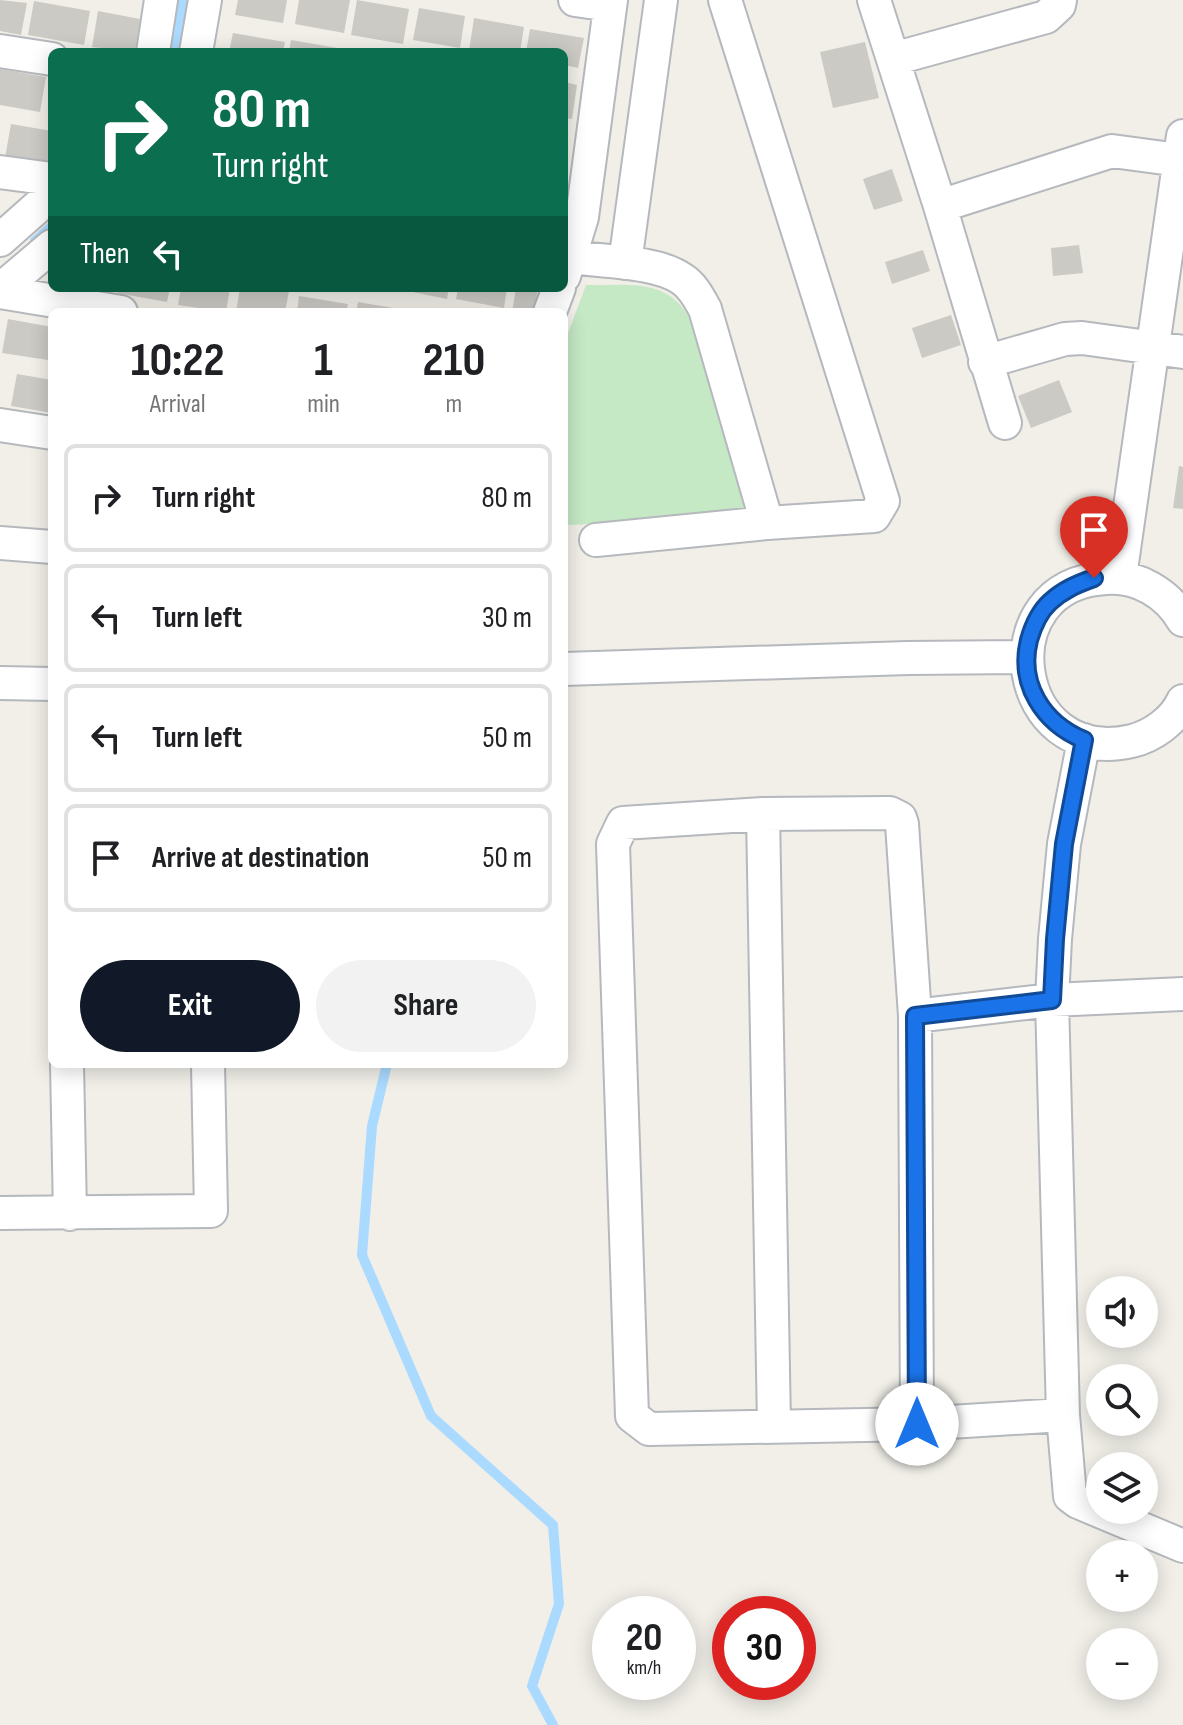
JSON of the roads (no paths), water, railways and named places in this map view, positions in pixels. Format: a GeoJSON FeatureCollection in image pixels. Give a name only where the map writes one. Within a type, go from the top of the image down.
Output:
{"type":"FeatureCollection","features":[{"type":"Feature","properties":{"kind":"street"},"geometry":{"type":"LineString","coordinates":[[154,48],[161,0]]}},
{"type":"Feature","properties":{"kind":"street"},"geometry":{"type":"LineString","coordinates":[[197,48],[205,0]]}},
{"type":"Feature","properties":{"kind":"street"},"geometry":{"type":"LineString","coordinates":[[568,257],[582,217],[578,136],[610,2],[575,0]]}},
{"type":"Feature","properties":{"kind":"street"},"geometry":{"type":"LineString","coordinates":[[625,263],[661,0]]}},
{"type":"Feature","properties":{"kind":"street"},"geometry":{"type":"LineString","coordinates":[[596,540],[874,516],[883,501],[725,0]]}},
{"type":"Feature","properties":{"kind":"street"},"geometry":{"type":"LineString","coordinates":[[874,0],[1005,423]]}},
{"type":"Feature","properties":{"kind":"street"},"geometry":{"type":"LineString","coordinates":[[893,59],[1046,17],[1059,5],[1060,0]]}},
{"type":"Feature","properties":{"kind":"street"},"geometry":{"type":"LineString","coordinates":[[0,51],[48,58]]}},
{"type":"Feature","properties":{"kind":"street"},"geometry":{"type":"LineString","coordinates":[[940,206],[1112,151],[1181,148],[1169,350],[1120,577]]}},
{"type":"Feature","properties":{"kind":"street"},"geometry":{"type":"LineString","coordinates":[[0,172],[48,178]]}},
{"type":"Feature","properties":{"kind":"street"},"geometry":{"type":"LineString","coordinates":[[0,240],[48,198]]}},
{"type":"Feature","properties":{"kind":"street"},"geometry":{"type":"LineString","coordinates":[[0,291],[48,249]]}},
{"type":"Feature","properties":{"kind":"street"},"geometry":{"type":"LineString","coordinates":[[568,263],[625,263],[667,271],[684,279],[696,293],[705,309],[767,523]]}},
{"type":"Feature","properties":{"kind":"street"},"geometry":{"type":"LineString","coordinates":[[0,291],[98,308]]}},
{"type":"Feature","properties":{"kind":"street"},"geometry":{"type":"LineString","coordinates":[[985,362],[1074,339],[1169,350]]}},
{"type":"Feature","properties":{"kind":"street"},"geometry":{"type":"LineString","coordinates":[[0,425],[48,432]]}},
{"type":"Feature","properties":{"kind":"street"},"geometry":{"type":"LineString","coordinates":[[0,543],[48,547]]}},
{"type":"Feature","properties":{"kind":"street"},"geometry":{"type":"LineString","coordinates":[[1183,620],[1165,598],[1144,584],[1120,577],[1094,578],[1069,588],[1048,604],[1033,626],[1025,657],[1027,676],[1035,699],[1050,719],[1069,734],[1084,740],[1116,745],[1140,739],[1162,727],[1179,710],[1183,701]]}},
{"type":"Feature","properties":{"kind":"street"},"geometry":{"type":"LineString","coordinates":[[568,669],[892,658],[1025,657]]}},
{"type":"Feature","properties":{"kind":"street"},"geometry":{"type":"LineString","coordinates":[[0,683],[48,684]]}},
{"type":"Feature","properties":{"kind":"street"},"geometry":{"type":"LineString","coordinates":[[1084,740],[1064,844],[1052,1000],[1063,1415],[1070,1496],[1183,1546]]}},
{"type":"Feature","properties":{"kind":"street"},"geometry":{"type":"LineString","coordinates":[[917,1424],[915,1016],[900,818],[890,813],[763,814],[623,823],[613,844],[632,1416],[649,1429],[917,1424],[1063,1415]]}},
{"type":"Feature","properties":{"kind":"street"},"geometry":{"type":"LineString","coordinates":[[763,814],[774,1425]]}},
{"type":"Feature","properties":{"kind":"street"},"geometry":{"type":"LineString","coordinates":[[915,1016],[1052,1000],[1183,994]]}},
{"type":"Feature","properties":{"kind":"street"},"geometry":{"type":"LineString","coordinates":[[67,1068],[70,1214]]}},
{"type":"Feature","properties":{"kind":"street"},"geometry":{"type":"LineString","coordinates":[[0,1213],[211,1211],[208,1068]]}},
{"type":"Feature","properties":{"kind":"waterway"},"geometry":{"type":"LineString","coordinates":[[177,48],[183,0]]}},
{"type":"Feature","properties":{"kind":"waterway"},"geometry":{"type":"LineString","coordinates":[[35,241],[48,230]]}},
{"type":"Feature","properties":{"kind":"waterway"},"geometry":{"type":"LineString","coordinates":[[386,1068],[372,1126],[362,1255],[431,1416],[553,1525],[559,1604],[532,1686],[553,1725]]}}]}
